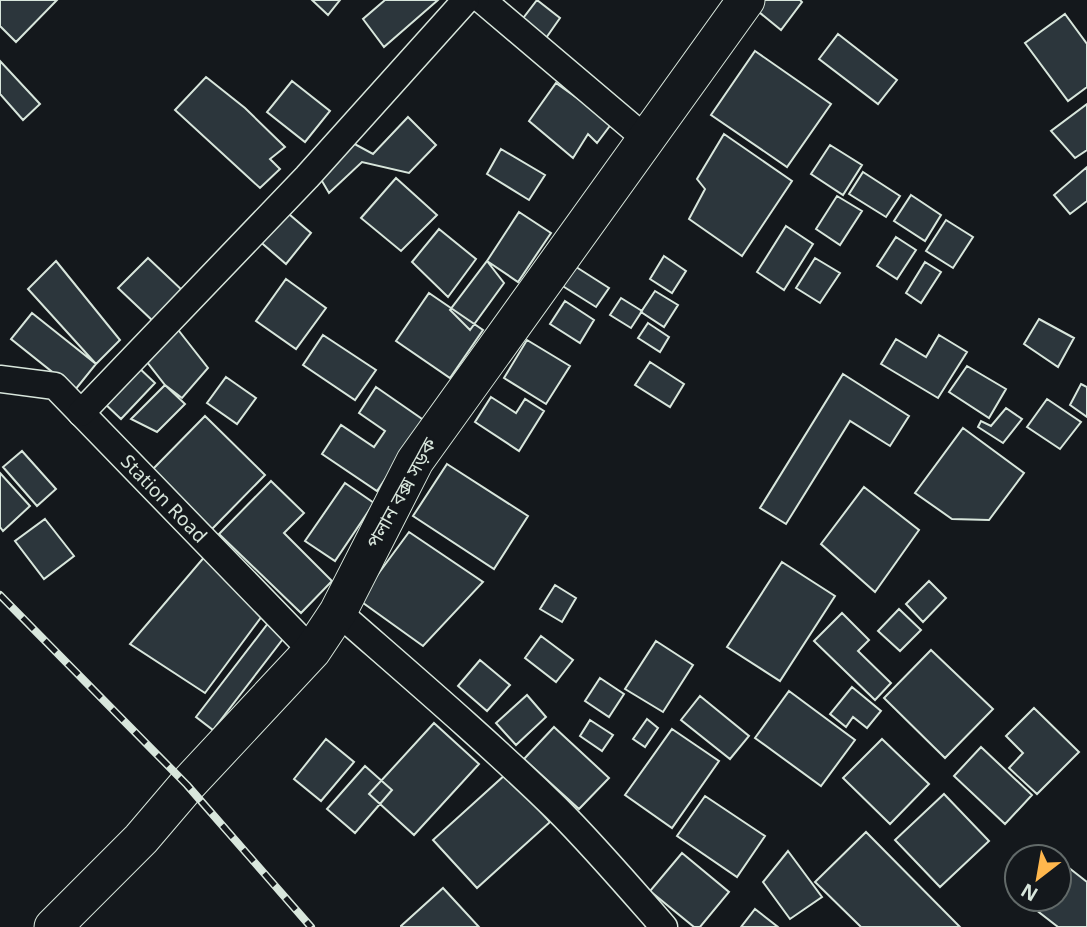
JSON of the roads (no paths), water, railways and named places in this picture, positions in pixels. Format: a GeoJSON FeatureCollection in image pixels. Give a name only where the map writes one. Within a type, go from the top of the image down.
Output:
{"type":"FeatureCollection","features":[{"type":"Feature","properties":{"kind":"main road","name":"পলান বক্স সড়ক"},"geometry":{"type":"LineString","coordinates":[[53,927],[141,839],[187,785],[312,651],[338,612],[415,461],[746,0]]}},
{"type":"Feature","properties":{"kind":"street"},"geometry":{"type":"LineString","coordinates":[[80,413],[307,177],[466,0]]}},
{"type":"Feature","properties":{"kind":"street"},"geometry":{"type":"LineString","coordinates":[[482,0],[646,139]]}},
{"type":"Feature","properties":{"kind":"street","name":"Station Road"},"geometry":{"type":"LineString","coordinates":[[0,379],[55,386],[312,651]]}},
{"type":"Feature","properties":{"kind":"street"},"geometry":{"type":"LineString","coordinates":[[338,612],[558,810],[664,927]]}},
{"type":"Feature","properties":{"kind":"railway"},"geometry":{"type":"LineString","coordinates":[[0,595],[187,785],[311,927]]}}]}
